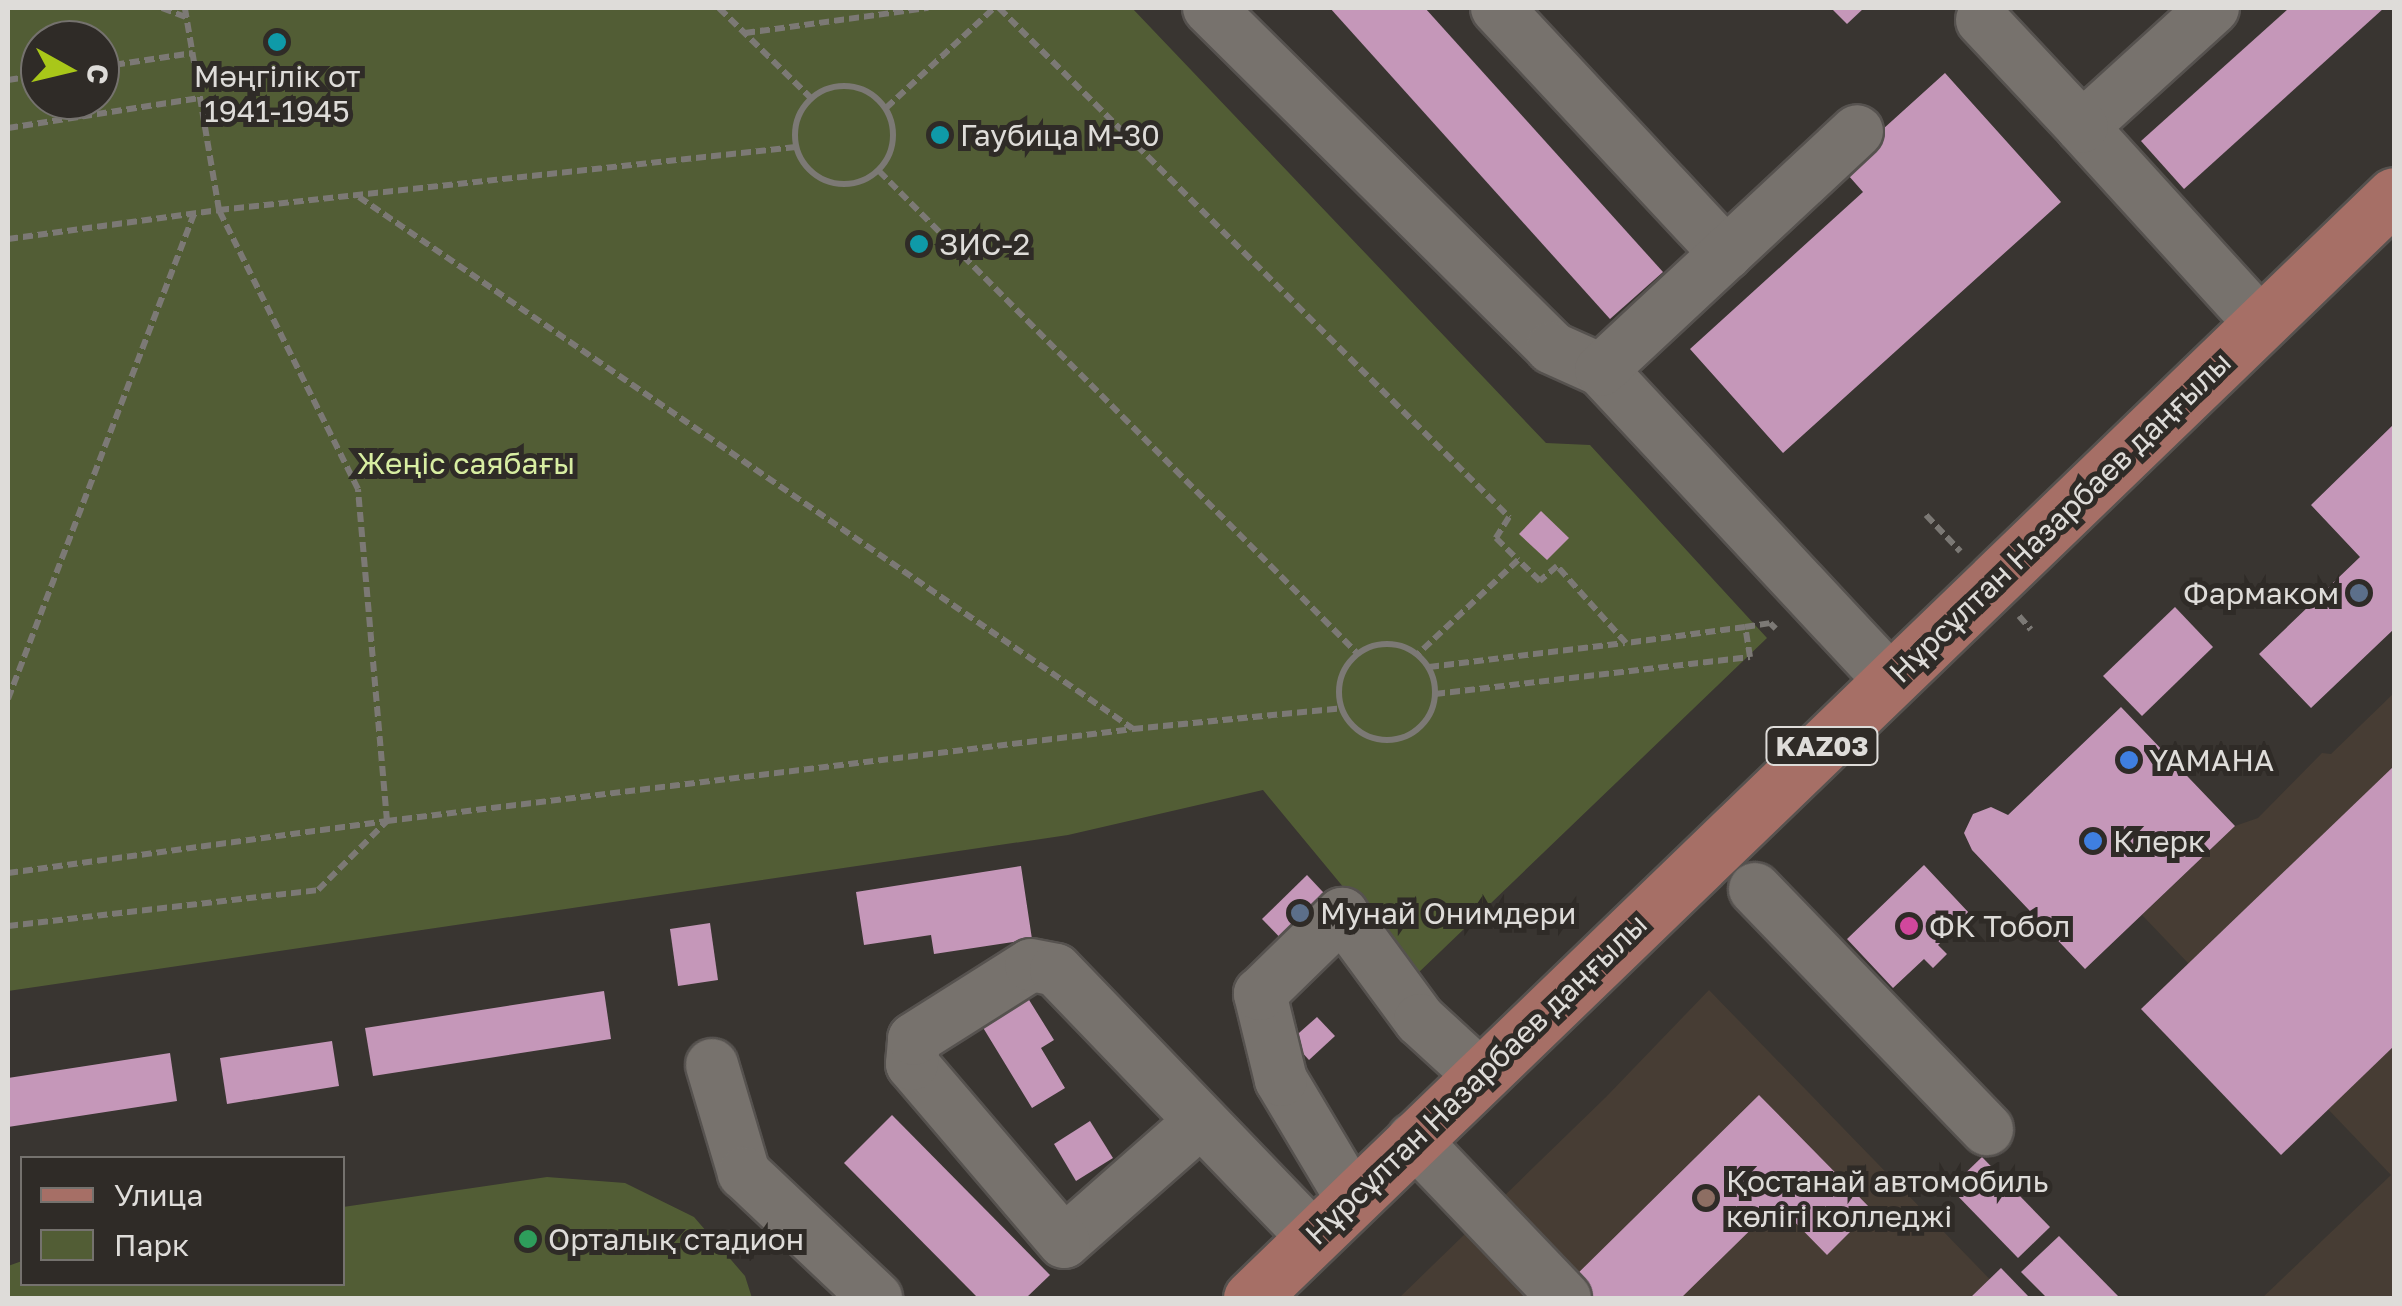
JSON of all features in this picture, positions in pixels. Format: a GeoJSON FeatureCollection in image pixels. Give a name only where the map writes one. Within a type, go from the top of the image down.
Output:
{"type":"FeatureCollection","features":[{"type":"Feature","properties":{"kind":"main road","name":"Нұрсұлтан Назарбаев даңғылы"},"geometry":{"type":"LineString","coordinates":[[1251,1298],[1478,1074],[2394,195]]}},
{"type":"Feature","properties":{"kind":"lane"},"geometry":{"type":"LineString","coordinates":[[1210,8],[1552,348],[1601,370],[1890,680]]}},
{"type":"Feature","properties":{"kind":"lane"},"geometry":{"type":"LineString","coordinates":[[1497,8],[1726,254]]}},
{"type":"Feature","properties":{"kind":"lane"},"geometry":{"type":"LineString","coordinates":[[2082,127],[2213,8]]}},
{"type":"Feature","properties":{"kind":"lane"},"geometry":{"type":"LineString","coordinates":[[1982,20],[2261,324]]}},
{"type":"Feature","properties":{"kind":"lane"},"geometry":{"type":"LineString","coordinates":[[1601,370],[1857,131]]}},
{"type":"Feature","properties":{"kind":"lane"},"geometry":{"type":"LineString","coordinates":[[1756,889],[1987,1130]]}},
{"type":"Feature","properties":{"kind":"lane"},"geometry":{"type":"LineString","coordinates":[[1352,1200],[1281,1080],[1260,994],[1342,914],[1420,1020],[1478,1074]]}},
{"type":"Feature","properties":{"kind":"lane"},"geometry":{"type":"LineString","coordinates":[[1200,1122],[1064,1242],[912,1064],[914,1039],[1030,965],[1056,970],[1314,1237]]}},
{"type":"Feature","properties":{"kind":"lane"},"geometry":{"type":"LineString","coordinates":[[712,1065],[744,1173],[876,1298]]}},
{"type":"Feature","properties":{"kind":"lane"},"geometry":{"type":"LineString","coordinates":[[1413,1139],[1565,1298]]}},
{"type":"Feature","properties":{"kind":"path"},"geometry":{"type":"LineString","coordinates":[[162,8],[187,17]]}},
{"type":"Feature","properties":{"kind":"path"},"geometry":{"type":"LineString","coordinates":[[8,926],[318,890],[387,821],[358,489],[219,210],[185,8]]}},
{"type":"Feature","properties":{"kind":"path"},"geometry":{"type":"LineString","coordinates":[[719,8],[811,98]]}},
{"type":"Feature","properties":{"kind":"path"},"geometry":{"type":"LineString","coordinates":[[744,32],[928,8]]}},
{"type":"Feature","properties":{"kind":"path"},"geometry":{"type":"LineString","coordinates":[[886,108],[996,8],[1509,517],[1496,538],[1540,581],[1557,566],[1626,642]]}},
{"type":"Feature","properties":{"kind":"path"},"geometry":{"type":"LineString","coordinates":[[120,64],[193,53]]}},
{"type":"Feature","properties":{"kind":"path"},"geometry":{"type":"LineString","coordinates":[[842,85],[874,96],[886,108],[894,141],[879,171],[866,180],[835,184],[808,169],[796,147],[795,125],[811,98],[842,85]]}},
{"type":"Feature","properties":{"kind":"path"},"geometry":{"type":"LineString","coordinates":[[8,128],[200,98]]}},
{"type":"Feature","properties":{"kind":"path"},"geometry":{"type":"LineString","coordinates":[[8,240],[219,210],[796,147]]}},
{"type":"Feature","properties":{"kind":"path"},"geometry":{"type":"LineString","coordinates":[[879,171],[1358,654]]}},
{"type":"Feature","properties":{"kind":"path"},"geometry":{"type":"LineString","coordinates":[[359,197],[1133,729]]}},
{"type":"Feature","properties":{"kind":"path"},"geometry":{"type":"LineString","coordinates":[[8,699],[194,214]]}},
{"type":"Feature","properties":{"kind":"path"},"geometry":{"type":"LineString","coordinates":[[1417,655],[1518,560]]}},
{"type":"Feature","properties":{"kind":"path"},"geometry":{"type":"LineString","coordinates":[[1428,668],[1770,622]]}},
{"type":"Feature","properties":{"kind":"path"},"geometry":{"type":"LineString","coordinates":[[1435,694],[1750,657],[1745,627]]}},
{"type":"Feature","properties":{"kind":"path"},"geometry":{"type":"LineString","coordinates":[[1386,644],[1417,655],[1428,668],[1435,694],[1429,716],[1419,728],[1388,740],[1360,732],[1342,708],[1341,678],[1358,654],[1386,644]]}},
{"type":"Feature","properties":{"kind":"path"},"geometry":{"type":"LineString","coordinates":[[8,873],[387,821],[1133,729],[1342,708]]}},
{"type":"Feature","properties":{"kind":"shaded area"},"geometry":{"type":"Polygon","coordinates":[[[2394,693],[2394,1298],[2262,1298],[2391,1175],[2142,915],[2235,826],[2258,818],[2322,753],[2331,754],[2394,693]]]}},
{"type":"Feature","properties":{"kind":"shaded area","name":"Қостанай автомобиль көлігі колледжі"},"geometry":{"type":"Polygon","coordinates":[[[1709,990],[2008,1298],[1399,1298],[1606,1097],[1709,990]]]}},
{"type":"Feature","properties":{"kind":"green space","name":"Жеңіс саябағы"},"geometry":{"type":"Polygon","coordinates":[[[8,8],[1132,8],[1546,443],[1590,445],[1767,638],[1416,975],[1263,790],[1068,835],[8,991],[8,8]]]}},
{"type":"Feature","properties":{"kind":"green space","name":"Орталық стадион"},"geometry":{"type":"Polygon","coordinates":[[[547,1177],[625,1183],[694,1217],[745,1276],[752,1298],[8,1298],[8,1266],[20,1262],[20,1286],[345,1286],[345,1207],[547,1177]]]}},
{"type":"Feature","properties":{"kind":"building"},"geometry":{"type":"Polygon","coordinates":[[[1330,8],[1425,8],[1663,272],[1610,319],[1330,8]]]}},
{"type":"Feature","properties":{"kind":"building"},"geometry":{"type":"Polygon","coordinates":[[[1831,8],[1864,8],[1847,24],[1831,8]]]}},
{"type":"Feature","properties":{"kind":"building"},"geometry":{"type":"Polygon","coordinates":[[[2289,8],[2384,8],[2184,189],[2141,141],[2289,8]]]}},
{"type":"Feature","properties":{"kind":"building"},"geometry":{"type":"Polygon","coordinates":[[[1945,73],[2061,202],[1783,453],[1690,349],[1863,192],[1841,167],[1945,73]]]}},
{"type":"Feature","properties":{"kind":"building","name":"Фармаком"},"geometry":{"type":"Polygon","coordinates":[[[2394,424],[2394,629],[2311,708],[2259,654],[2360,557],[2311,505],[2394,424]]]}},
{"type":"Feature","properties":{"kind":"building"},"geometry":{"type":"Polygon","coordinates":[[[1541,511],[1569,538],[1547,560],[1519,534],[1541,511]]]}},
{"type":"Feature","properties":{"kind":"building"},"geometry":{"type":"Polygon","coordinates":[[[2175,607],[2213,647],[2142,716],[2103,676],[2175,607]]]}},
{"type":"Feature","properties":{"kind":"building","name":"Клерк"},"geometry":{"type":"Polygon","coordinates":[[[2121,707],[2235,826],[2085,969],[1972,850],[1964,833],[1973,814],[1991,807],[2008,815],[2121,707]]]}},
{"type":"Feature","properties":{"kind":"building"},"geometry":{"type":"Polygon","coordinates":[[[2394,766],[2394,1046],[2281,1155],[2141,1009],[2394,766]]]}},
{"type":"Feature","properties":{"kind":"building","name":"ФК Тобол"},"geometry":{"type":"Polygon","coordinates":[[[1924,865],[1970,914],[1938,945],[1947,954],[1933,968],[1924,959],[1893,988],[1847,939],[1924,865]]]}},
{"type":"Feature","properties":{"kind":"building"},"geometry":{"type":"Polygon","coordinates":[[[1021,866],[1032,939],[934,954],[931,935],[864,945],[856,892],[1021,866]]]}},
{"type":"Feature","properties":{"kind":"building","name":"Мунай Онимдери"},"geometry":{"type":"Polygon","coordinates":[[[1307,875],[1338,908],[1293,951],[1262,919],[1307,875]]]}},
{"type":"Feature","properties":{"kind":"building"},"geometry":{"type":"Polygon","coordinates":[[[710,923],[718,980],[678,986],[670,929],[710,923]]]}},
{"type":"Feature","properties":{"kind":"building"},"geometry":{"type":"Polygon","coordinates":[[[1021,987],[1054,1040],[1041,1048],[1065,1088],[1032,1108],[979,1021],[1021,987]]]}},
{"type":"Feature","properties":{"kind":"building"},"geometry":{"type":"Polygon","coordinates":[[[604,991],[611,1039],[373,1076],[365,1028],[604,991]]]}},
{"type":"Feature","properties":{"kind":"building"},"geometry":{"type":"Polygon","coordinates":[[[1317,1017],[1335,1036],[1309,1060],[1291,1040],[1317,1017]]]}},
{"type":"Feature","properties":{"kind":"building"},"geometry":{"type":"Polygon","coordinates":[[[332,1041],[339,1086],[227,1104],[220,1058],[332,1041]]]}},
{"type":"Feature","properties":{"kind":"building"},"geometry":{"type":"Polygon","coordinates":[[[170,1053],[177,1101],[8,1127],[8,1078],[170,1053]]]}},
{"type":"Feature","properties":{"kind":"building"},"geometry":{"type":"Polygon","coordinates":[[[1759,1095],[1872,1210],[1827,1255],[1777,1204],[1681,1298],[1582,1298],[1567,1284],[1759,1095]]]}},
{"type":"Feature","properties":{"kind":"building"},"geometry":{"type":"Polygon","coordinates":[[[892,1115],[1050,1275],[1026,1298],[978,1298],[844,1163],[892,1115]]]}},
{"type":"Feature","properties":{"kind":"building"},"geometry":{"type":"Polygon","coordinates":[[[1090,1121],[1113,1158],[1076,1181],[1054,1144],[1090,1121]]]}},
{"type":"Feature","properties":{"kind":"building"},"geometry":{"type":"Polygon","coordinates":[[[1982,1157],[2050,1227],[2018,1258],[1950,1188],[1982,1157]]]}},
{"type":"Feature","properties":{"kind":"building"},"geometry":{"type":"Polygon","coordinates":[[[2059,1236],[2120,1298],[2047,1298],[2021,1272],[2059,1236]]]}},
{"type":"Feature","properties":{"kind":"building"},"geometry":{"type":"Polygon","coordinates":[[[2001,1268],[2030,1298],[1970,1298],[2001,1268]]]}},
{"type":"Feature","properties":{"kind":"place","name":"Мәңгілік от 1941-1945"},"geometry":{"type":"Point","coordinates":[277,42]}},
{"type":"Feature","properties":{"kind":"place","name":"Гаубица М-30"},"geometry":{"type":"Point","coordinates":[940,135]}},
{"type":"Feature","properties":{"kind":"place","name":"ЗИС-2"},"geometry":{"type":"Point","coordinates":[919,244]}},
{"type":"Feature","properties":{"kind":"place","name":"Фармаком"},"geometry":{"type":"Point","coordinates":[2359,593]}},
{"type":"Feature","properties":{"kind":"place","name":"YAMAHA"},"geometry":{"type":"Point","coordinates":[2129,760]}},
{"type":"Feature","properties":{"kind":"place","name":"Клерк"},"geometry":{"type":"Point","coordinates":[2093,841]}},
{"type":"Feature","properties":{"kind":"place","name":"Мунай Онимдери"},"geometry":{"type":"Point","coordinates":[1300,913]}},
{"type":"Feature","properties":{"kind":"place","name":"ФК Тобол"},"geometry":{"type":"Point","coordinates":[1909,926]}},
{"type":"Feature","properties":{"kind":"place","name":"Қостанай автомобиль көлігі колледжі"},"geometry":{"type":"Point","coordinates":[1706,1198]}},
{"type":"Feature","properties":{"kind":"place","name":"Орталық стадион"},"geometry":{"type":"Point","coordinates":[528,1239]}}]}
